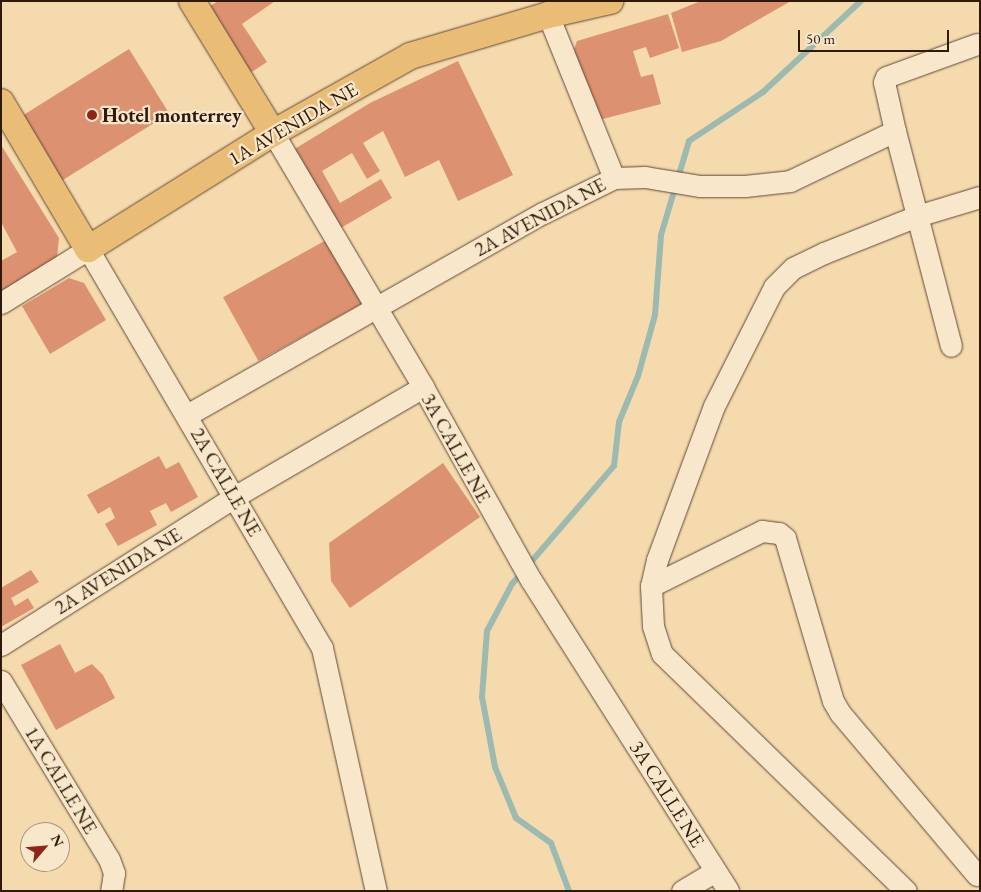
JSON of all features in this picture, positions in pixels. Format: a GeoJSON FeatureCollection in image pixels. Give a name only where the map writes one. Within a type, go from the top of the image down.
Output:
{"type":"FeatureCollection","features":[{"type":"Feature","properties":{"kind":"main road","name":"3A CALLE NE"},"geometry":{"type":"LineString","coordinates":[[192,1],[273,133]]}},
{"type":"Feature","properties":{"kind":"main road","name":"1A AVENIDA NE"},"geometry":{"type":"LineString","coordinates":[[88,249],[273,133],[410,56],[548,15],[610,1]]}},
{"type":"Feature","properties":{"kind":"main road","name":"2A CALLE NE"},"geometry":{"type":"LineString","coordinates":[[1,102],[88,249]]}},
{"type":"Feature","properties":{"kind":"street"},"geometry":{"type":"LineString","coordinates":[[548,15],[614,178]]}},
{"type":"Feature","properties":{"kind":"street"},"geometry":{"type":"LineString","coordinates":[[951,346],[884,82],[886,77],[977,44]]}},
{"type":"Feature","properties":{"kind":"street","name":"2A AVENIDA NE"},"geometry":{"type":"LineString","coordinates":[[187,415],[543,213],[614,178],[645,177],[700,186],[745,186],[790,181],[895,131]]}},
{"type":"Feature","properties":{"kind":"street","name":"3A CALLE NE"},"geometry":{"type":"LineString","coordinates":[[273,133],[376,307],[531,580],[728,891]]}},
{"type":"Feature","properties":{"kind":"street"},"geometry":{"type":"LineString","coordinates":[[906,891],[662,654],[653,626],[651,586],[657,560],[714,406],[774,288],[793,268],[824,253],[917,216],[980,197]]}},
{"type":"Feature","properties":{"kind":"street","name":"1A AVENIDA NE"},"geometry":{"type":"LineString","coordinates":[[1,303],[88,249]]}},
{"type":"Feature","properties":{"kind":"street","name":"2A CALLE NE"},"geometry":{"type":"LineString","coordinates":[[88,249],[322,648],[376,891]]}},
{"type":"Feature","properties":{"kind":"street","name":"2A AVENIDA NE"},"geometry":{"type":"LineString","coordinates":[[1,645],[234,497],[422,387]]}},
{"type":"Feature","properties":{"kind":"street"},"geometry":{"type":"LineString","coordinates":[[651,586],[762,530],[779,533],[785,538],[833,700],[840,713],[977,875]]}},
{"type":"Feature","properties":{"kind":"street","name":"1A CALLE NE"},"geometry":{"type":"LineString","coordinates":[[1,680],[109,859],[113,886]]}},
{"type":"Feature","properties":{"kind":"street"},"geometry":{"type":"LineString","coordinates":[[682,891],[715,871]]}},
{"type":"Feature","properties":{"kind":"building"},"geometry":{"type":"Polygon","coordinates":[[[218,1],[275,1],[242,24],[267,62],[247,75],[204,10],[218,1]]]}},
{"type":"Feature","properties":{"kind":"building"},"geometry":{"type":"Polygon","coordinates":[[[701,1],[791,1],[721,41],[682,52],[671,13],[701,1]]]}},
{"type":"Feature","properties":{"kind":"building"},"geometry":{"type":"Polygon","coordinates":[[[668,14],[679,48],[650,58],[646,47],[633,51],[641,77],[653,74],[661,104],[595,121],[574,49],[577,41],[668,14]]]}},
{"type":"Feature","properties":{"kind":"building","name":"Hotel monterrey"},"geometry":{"type":"Polygon","coordinates":[[[129,49],[169,113],[57,183],[17,119],[129,49]]]}},
{"type":"Feature","properties":{"kind":"building"},"geometry":{"type":"Polygon","coordinates":[[[458,61],[513,175],[458,201],[439,160],[405,177],[383,131],[363,143],[380,171],[367,179],[352,153],[322,171],[340,203],[381,179],[392,198],[334,232],[293,150],[370,103],[458,61]]]}},
{"type":"Feature","properties":{"kind":"building"},"geometry":{"type":"Polygon","coordinates":[[[1,145],[59,238],[57,258],[1,292],[1,261],[17,252],[1,222],[1,145]]]}},
{"type":"Feature","properties":{"kind":"building"},"geometry":{"type":"Polygon","coordinates":[[[328,239],[363,303],[258,361],[223,297],[328,239]]]}},
{"type":"Feature","properties":{"kind":"building"},"geometry":{"type":"Polygon","coordinates":[[[69,278],[84,283],[106,320],[50,354],[22,306],[69,278]]]}},
{"type":"Feature","properties":{"kind":"building"},"geometry":{"type":"Polygon","coordinates":[[[159,456],[166,469],[179,462],[198,497],[171,512],[166,503],[150,511],[157,525],[118,546],[105,524],[115,518],[110,507],[98,514],[87,495],[159,456]]]}},
{"type":"Feature","properties":{"kind":"building"},"geometry":{"type":"Polygon","coordinates":[[[443,463],[480,517],[350,608],[331,581],[329,543],[443,463]]]}},
{"type":"Feature","properties":{"kind":"building"},"geometry":{"type":"Polygon","coordinates":[[[31,570],[39,582],[11,598],[15,606],[28,598],[34,608],[1,627],[1,588],[31,570]]]}},
{"type":"Feature","properties":{"kind":"building"},"geometry":{"type":"Polygon","coordinates":[[[60,644],[75,673],[92,664],[103,675],[115,698],[56,730],[21,665],[60,644]]]}},
{"type":"Feature","properties":{"kind":"waterway"},"geometry":{"type":"LineString","coordinates":[[569,891],[551,843],[516,818],[495,767],[482,697],[487,631],[512,584],[614,466],[619,422],[638,376],[655,315],[661,235],[689,141],[763,92],[861,1]]}},
{"type":"Feature","properties":{"kind":"place","name":"Hotel monterrey"},"geometry":{"type":"Point","coordinates":[92,115]}}]}
